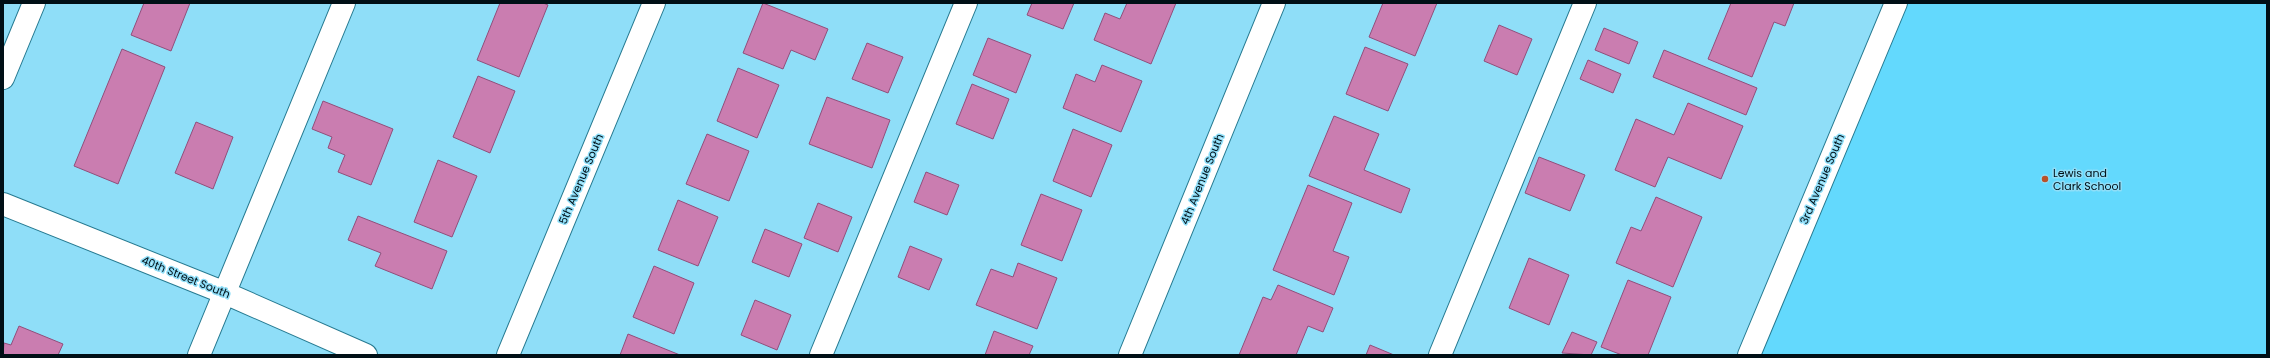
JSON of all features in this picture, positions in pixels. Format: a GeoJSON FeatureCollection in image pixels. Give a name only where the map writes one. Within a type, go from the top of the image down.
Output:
{"type":"FeatureCollection","features":[{"type":"Feature","properties":{"kind":"street"},"geometry":{"type":"LineString","coordinates":[[3,78],[34,3]]}},
{"type":"Feature","properties":{"kind":"street"},"geometry":{"type":"LineString","coordinates":[[199,355],[344,3]]}},
{"type":"Feature","properties":{"kind":"street","name":"5th Avenue South"},"geometry":{"type":"LineString","coordinates":[[508,355],[654,3]]}},
{"type":"Feature","properties":{"kind":"street"},"geometry":{"type":"LineString","coordinates":[[821,355],[966,3]]}},
{"type":"Feature","properties":{"kind":"street","name":"4th Avenue South"},"geometry":{"type":"LineString","coordinates":[[1130,355],[1274,3]]}},
{"type":"Feature","properties":{"kind":"street"},"geometry":{"type":"LineString","coordinates":[[1440,355],[1585,3]]}},
{"type":"Feature","properties":{"kind":"street","name":"3rd Avenue South"},"geometry":{"type":"LineString","coordinates":[[1749,355],[1896,3]]}},
{"type":"Feature","properties":{"kind":"street","name":"40th Street South"},"geometry":{"type":"LineString","coordinates":[[3,204],[225,293],[366,355]]}},
{"type":"Feature","properties":{"kind":"shaded area","name":"Lewis and Clark School"},"geometry":{"type":"Polygon","coordinates":[[[1896,3],[2267,3],[2267,355],[1749,355],[1896,3]]]}},
{"type":"Feature","properties":{"kind":"building"},"geometry":{"type":"Polygon","coordinates":[[[144,3],[190,3],[171,51],[131,35],[144,3]]]}},
{"type":"Feature","properties":{"kind":"building"},"geometry":{"type":"Polygon","coordinates":[[[500,3],[543,3],[548,5],[519,77],[477,60],[500,3]]]}},
{"type":"Feature","properties":{"kind":"building"},"geometry":{"type":"Polygon","coordinates":[[[763,3],[828,29],[815,60],[791,50],[783,69],[743,53],[763,3]]]}},
{"type":"Feature","properties":{"kind":"building"},"geometry":{"type":"Polygon","coordinates":[[[1032,3],[1074,3],[1063,29],[1027,15],[1032,3]]]}},
{"type":"Feature","properties":{"kind":"building"},"geometry":{"type":"Polygon","coordinates":[[[1127,3],[1176,3],[1151,64],[1094,40],[1105,13],[1120,19],[1127,3]]]}},
{"type":"Feature","properties":{"kind":"building"},"geometry":{"type":"Polygon","coordinates":[[[1383,3],[1437,3],[1415,56],[1369,37],[1383,3]]]}},
{"type":"Feature","properties":{"kind":"building"},"geometry":{"type":"Polygon","coordinates":[[[1731,3],[1794,3],[1785,26],[1774,22],[1752,77],[1708,59],[1731,3]]]}},
{"type":"Feature","properties":{"kind":"building"},"geometry":{"type":"Polygon","coordinates":[[[1499,25],[1532,39],[1517,75],[1484,61],[1499,25]]]}},
{"type":"Feature","properties":{"kind":"building"},"geometry":{"type":"Polygon","coordinates":[[[1604,28],[1638,42],[1629,64],[1595,50],[1604,28]]]}},
{"type":"Feature","properties":{"kind":"building"},"geometry":{"type":"Polygon","coordinates":[[[988,38],[1031,55],[1016,93],[973,75],[988,38]]]}},
{"type":"Feature","properties":{"kind":"building"},"geometry":{"type":"Polygon","coordinates":[[[867,43],[903,57],[888,93],[852,79],[867,43]]]}},
{"type":"Feature","properties":{"kind":"building"},"geometry":{"type":"Polygon","coordinates":[[[1365,47],[1408,64],[1388,111],[1346,94],[1365,47]]]}},
{"type":"Feature","properties":{"kind":"building"},"geometry":{"type":"Polygon","coordinates":[[[122,49],[165,67],[118,184],[74,166],[122,49]]]}},
{"type":"Feature","properties":{"kind":"building"},"geometry":{"type":"Polygon","coordinates":[[[1664,50],[1757,88],[1746,115],[1653,77],[1664,50]]]}},
{"type":"Feature","properties":{"kind":"building"},"geometry":{"type":"Polygon","coordinates":[[[1588,60],[1621,74],[1613,93],[1580,79],[1588,60]]]}},
{"type":"Feature","properties":{"kind":"building"},"geometry":{"type":"Polygon","coordinates":[[[1102,65],[1142,81],[1121,132],[1063,108],[1076,74],[1095,82],[1102,65]]]}},
{"type":"Feature","properties":{"kind":"building"},"geometry":{"type":"Polygon","coordinates":[[[738,68],[779,85],[757,138],[717,121],[738,68]]]}},
{"type":"Feature","properties":{"kind":"building"},"geometry":{"type":"Polygon","coordinates":[[[478,76],[515,91],[490,153],[453,137],[478,76]]]}},
{"type":"Feature","properties":{"kind":"building"},"geometry":{"type":"Polygon","coordinates":[[[972,84],[1009,99],[993,139],[956,124],[972,84]]]}},
{"type":"Feature","properties":{"kind":"building"},"geometry":{"type":"Polygon","coordinates":[[[827,97],[890,120],[872,168],[809,144],[827,97]]]}},
{"type":"Feature","properties":{"kind":"building"},"geometry":{"type":"Polygon","coordinates":[[[323,101],[393,129],[371,185],[338,172],[345,155],[328,148],[332,137],[312,129],[323,101]]]}},
{"type":"Feature","properties":{"kind":"building"},"geometry":{"type":"Polygon","coordinates":[[[1688,103],[1743,126],[1721,179],[1668,157],[1655,187],[1615,170],[1636,119],[1674,135],[1688,103]]]}},
{"type":"Feature","properties":{"kind":"building"},"geometry":{"type":"Polygon","coordinates":[[[1334,116],[1379,134],[1364,170],[1410,189],[1401,213],[1309,176],[1334,116]]]}},
{"type":"Feature","properties":{"kind":"building"},"geometry":{"type":"Polygon","coordinates":[[[196,122],[233,137],[213,189],[175,173],[196,122]]]}},
{"type":"Feature","properties":{"kind":"building"},"geometry":{"type":"Polygon","coordinates":[[[1073,129],[1112,145],[1091,197],[1053,181],[1073,129]]]}},
{"type":"Feature","properties":{"kind":"building"},"geometry":{"type":"Polygon","coordinates":[[[707,134],[749,151],[729,201],[686,184],[707,134]]]}},
{"type":"Feature","properties":{"kind":"building"},"geometry":{"type":"Polygon","coordinates":[[[1539,157],[1585,175],[1570,211],[1525,193],[1539,157]]]}},
{"type":"Feature","properties":{"kind":"building"},"geometry":{"type":"Polygon","coordinates":[[[438,160],[477,176],[452,237],[414,222],[438,160]]]}},
{"type":"Feature","properties":{"kind":"building"},"geometry":{"type":"Polygon","coordinates":[[[926,172],[959,185],[947,215],[914,202],[926,172]]]}},
{"type":"Feature","properties":{"kind":"building"},"geometry":{"type":"Polygon","coordinates":[[[1308,185],[1352,203],[1333,251],[1349,257],[1334,295],[1273,270],[1308,185]]]}},
{"type":"Feature","properties":{"kind":"building"},"geometry":{"type":"Polygon","coordinates":[[[1041,194],[1082,210],[1062,261],[1021,245],[1041,194]]]}},
{"type":"Feature","properties":{"kind":"building"},"geometry":{"type":"Polygon","coordinates":[[[1656,197],[1702,217],[1673,287],[1616,263],[1631,227],[1641,231],[1656,197]]]}},
{"type":"Feature","properties":{"kind":"building"},"geometry":{"type":"Polygon","coordinates":[[[678,200],[718,217],[698,266],[658,250],[678,200]]]}},
{"type":"Feature","properties":{"kind":"building"},"geometry":{"type":"Polygon","coordinates":[[[818,203],[852,217],[838,252],[804,238],[818,203]]]}},
{"type":"Feature","properties":{"kind":"building"},"geometry":{"type":"Polygon","coordinates":[[[358,216],[447,251],[432,289],[375,266],[381,253],[348,240],[358,216]]]}},
{"type":"Feature","properties":{"kind":"building"},"geometry":{"type":"Polygon","coordinates":[[[765,229],[802,244],[789,277],[752,262],[765,229]]]}},
{"type":"Feature","properties":{"kind":"building"},"geometry":{"type":"Polygon","coordinates":[[[910,246],[942,259],[929,290],[898,277],[910,246]]]}},
{"type":"Feature","properties":{"kind":"building"},"geometry":{"type":"Polygon","coordinates":[[[1529,258],[1569,275],[1549,325],[1509,308],[1529,258]]]}},
{"type":"Feature","properties":{"kind":"building"},"geometry":{"type":"Polygon","coordinates":[[[1018,263],[1057,278],[1037,329],[976,305],[991,269],[1013,277],[1018,263]]]}},
{"type":"Feature","properties":{"kind":"building"},"geometry":{"type":"Polygon","coordinates":[[[654,266],[694,283],[674,334],[633,317],[654,266]]]}},
{"type":"Feature","properties":{"kind":"building"},"geometry":{"type":"Polygon","coordinates":[[[1628,280],[1671,297],[1648,355],[1622,355],[1601,347],[1628,280]]]}},
{"type":"Feature","properties":{"kind":"building"},"geometry":{"type":"Polygon","coordinates":[[[1278,285],[1333,308],[1323,332],[1308,326],[1296,355],[1239,355],[1263,297],[1271,300],[1278,285]]]}},
{"type":"Feature","properties":{"kind":"building"},"geometry":{"type":"Polygon","coordinates":[[[755,300],[791,315],[777,350],[741,335],[755,300]]]}},
{"type":"Feature","properties":{"kind":"building"},"geometry":{"type":"Polygon","coordinates":[[[19,326],[63,344],[58,355],[3,355],[4,343],[11,345],[19,326]]]}},
{"type":"Feature","properties":{"kind":"building"},"geometry":{"type":"Polygon","coordinates":[[[994,331],[1033,346],[1029,355],[985,355],[994,331]]]}},
{"type":"Feature","properties":{"kind":"building"},"geometry":{"type":"Polygon","coordinates":[[[1572,332],[1597,342],[1591,355],[1562,353],[1572,332]]]}},
{"type":"Feature","properties":{"kind":"building"},"geometry":{"type":"Polygon","coordinates":[[[628,334],[680,355],[620,355],[628,334]]]}},
{"type":"Feature","properties":{"kind":"building"},"geometry":{"type":"Polygon","coordinates":[[[1370,345],[1394,355],[1366,355],[1370,345]]]}},
{"type":"Feature","properties":{"kind":"place","name":"Lewis and Clark School"},"geometry":{"type":"Point","coordinates":[2045,179]}}]}
